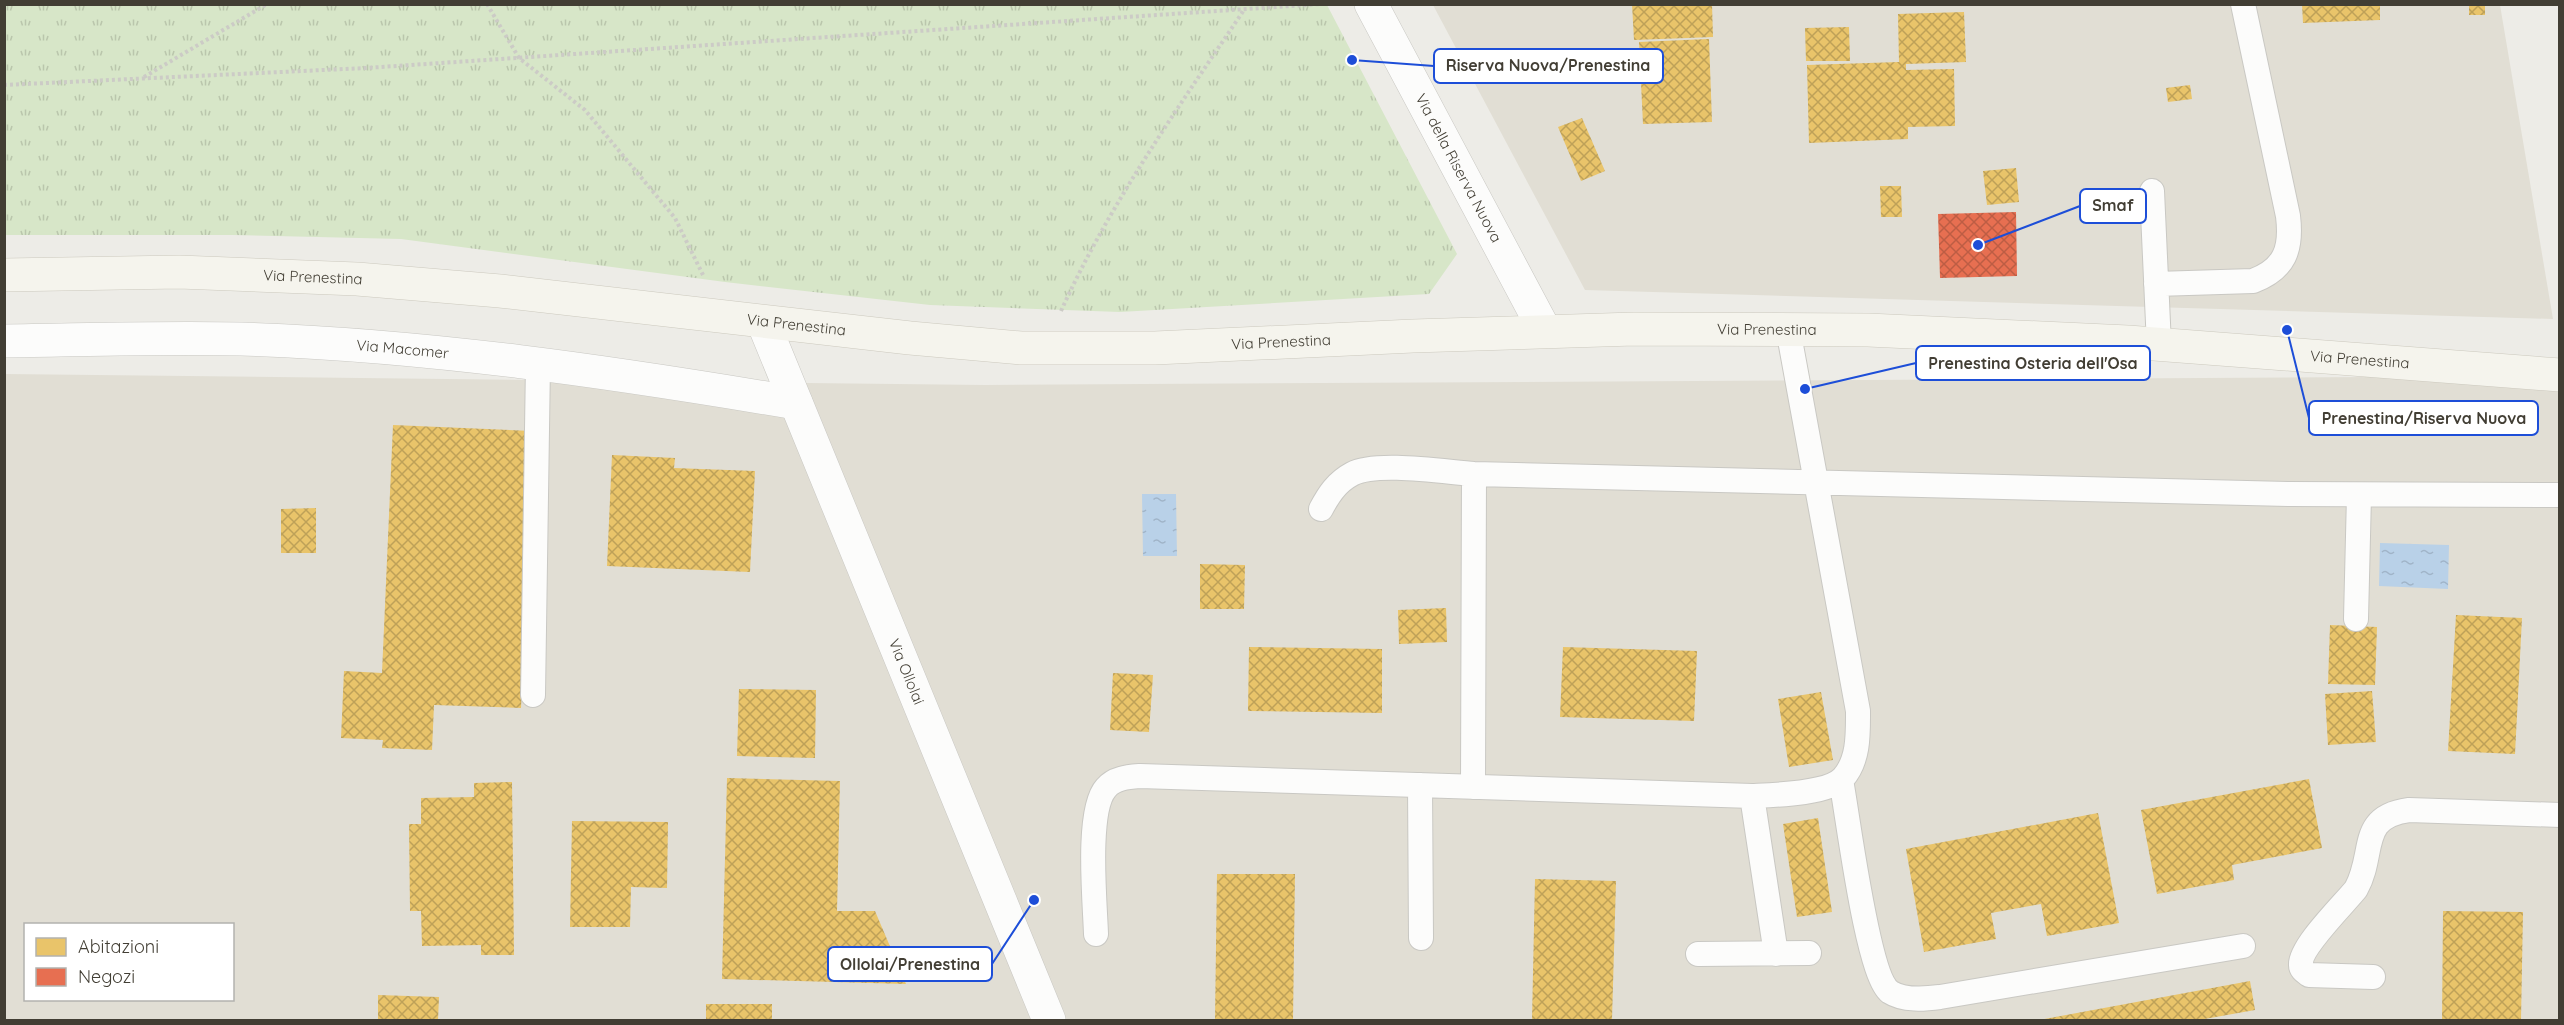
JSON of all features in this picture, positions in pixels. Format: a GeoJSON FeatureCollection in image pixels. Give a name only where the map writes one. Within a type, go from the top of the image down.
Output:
{"type":"FeatureCollection","features":[{"type":"Feature","properties":{"kind":"main road","name":"Via Prenestina"},"geometry":{"type":"LineString","coordinates":[[4,275],[179,272],[335,278],[477,289],[981,345],[1044,348],[1226,346],[1545,331],[1788,329],[1948,333],[2159,345],[2559,375]]}},
{"type":"Feature","properties":{"kind":"street","name":"Via della Riserva Nuova"},"geometry":{"type":"LineString","coordinates":[[1371,4],[1545,331]]}},
{"type":"Feature","properties":{"kind":"street","name":"Via Ollolai"},"geometry":{"type":"LineString","coordinates":[[763,322],[1049,1020]]}},
{"type":"Feature","properties":{"kind":"street","name":"Via Macomer"},"geometry":{"type":"LineString","coordinates":[[4,341],[243,339],[370,348],[538,363],[622,374],[796,403]]}},
{"type":"Feature","properties":{"kind":"lane"},"geometry":{"type":"LineString","coordinates":[[2156,284],[2253,281],[2268,276],[2279,266],[2286,251],[2290,234],[2288,216],[2243,4]]}},
{"type":"Feature","properties":{"kind":"lane"},"geometry":{"type":"LineString","coordinates":[[2152,191],[2159,345]]}},
{"type":"Feature","properties":{"kind":"lane"},"geometry":{"type":"LineString","coordinates":[[1096,934],[1095,812],[1104,789],[1120,779],[1140,776],[1752,796],[1803,793],[1841,780],[1852,765],[1857,747],[1858,711],[1788,329]]}},
{"type":"Feature","properties":{"kind":"lane"},"geometry":{"type":"LineString","coordinates":[[533,695],[538,363]]}},
{"type":"Feature","properties":{"kind":"lane"},"geometry":{"type":"LineString","coordinates":[[1321,509],[1329,493],[1353,473],[1388,468],[1474,474],[1816,483],[2359,495],[2559,495]]}},
{"type":"Feature","properties":{"kind":"lane"},"geometry":{"type":"LineString","coordinates":[[1473,787],[1474,474]]}},
{"type":"Feature","properties":{"kind":"lane"},"geometry":{"type":"LineString","coordinates":[[2356,619],[2359,495]]}},
{"type":"Feature","properties":{"kind":"lane"},"geometry":{"type":"LineString","coordinates":[[1841,780],[1871,951],[1881,981],[1890,991],[1904,997],[1920,999],[1940,997],[2243,946]]}},
{"type":"Feature","properties":{"kind":"lane"},"geometry":{"type":"LineString","coordinates":[[1420,785],[1421,938]]}},
{"type":"Feature","properties":{"kind":"lane"},"geometry":{"type":"LineString","coordinates":[[1752,796],[1776,954]]}},
{"type":"Feature","properties":{"kind":"lane"},"geometry":{"type":"LineString","coordinates":[[2373,977],[2310,975],[2302,970],[2300,963],[2305,950],[2356,890],[2367,866],[2369,841],[2380,820],[2409,810],[2559,815]]}},
{"type":"Feature","properties":{"kind":"lane"},"geometry":{"type":"LineString","coordinates":[[1698,954],[1809,953]]}},
{"type":"Feature","properties":{"kind":"path"},"geometry":{"type":"LineString","coordinates":[[142,78],[267,4]]}},
{"type":"Feature","properties":{"kind":"path"},"geometry":{"type":"LineString","coordinates":[[487,4],[519,58],[585,110],[675,218],[724,317]]}},
{"type":"Feature","properties":{"kind":"path"},"geometry":{"type":"LineString","coordinates":[[4,85],[366,68],[1321,4]]}},
{"type":"Feature","properties":{"kind":"path"},"geometry":{"type":"LineString","coordinates":[[1044,348],[1080,269],[1136,170],[1245,10]]}},
{"type":"Feature","properties":{"kind":"shaded area"},"geometry":{"type":"Polygon","coordinates":[[[1433,5],[2500,5],[2553,319],[1585,290],[1433,5]]]}},
{"type":"Feature","properties":{"kind":"shaded area"},"geometry":{"type":"Polygon","coordinates":[[[5,374],[985,385],[2559,376],[2559,1020],[5,1020],[5,374]]]}},
{"type":"Feature","properties":{"kind":"green space"},"geometry":{"type":"Polygon","coordinates":[[[4,5],[1327,5],[1457,254],[1429,294],[1120,312],[930,305],[725,282],[401,239],[232,235],[5,235],[4,5]]]}},
{"type":"Feature","properties":{"kind":"water"},"geometry":{"type":"Polygon","coordinates":[[[1142,494],[1176,494],[1177,556],[1143,556],[1142,494]]]}},
{"type":"Feature","properties":{"kind":"water"},"geometry":{"type":"Polygon","coordinates":[[[2380,543],[2449,545],[2448,589],[2379,586],[2380,543]]]}},
{"type":"Feature","properties":{"kind":"building: Abitazioni"},"geometry":{"type":"Polygon","coordinates":[[[1632,4],[1712,4],[1713,37],[1634,40],[1632,4]]]}},
{"type":"Feature","properties":{"kind":"building: Abitazioni"},"geometry":{"type":"Polygon","coordinates":[[[2302,4],[2380,4],[2380,20],[2303,23],[2302,4]]]}},
{"type":"Feature","properties":{"kind":"building: Abitazioni"},"geometry":{"type":"Polygon","coordinates":[[[2469,4],[2485,4],[2485,15],[2469,15],[2469,4]]]}},
{"type":"Feature","properties":{"kind":"building: Abitazioni"},"geometry":{"type":"Polygon","coordinates":[[[1964,12],[1966,62],[1906,64],[1906,70],[1954,69],[1955,126],[1908,127],[1908,139],[1809,143],[1807,65],[1899,62],[1898,14],[1964,12]]]}},
{"type":"Feature","properties":{"kind":"building: Abitazioni"},"geometry":{"type":"Polygon","coordinates":[[[1849,27],[1850,61],[1806,61],[1805,28],[1849,27]]]}},
{"type":"Feature","properties":{"kind":"building: Abitazioni"},"geometry":{"type":"Polygon","coordinates":[[[1709,39],[1712,122],[1643,124],[1639,42],[1709,39]]]}},
{"type":"Feature","properties":{"kind":"building: Abitazioni"},"geometry":{"type":"Polygon","coordinates":[[[2190,85],[2192,99],[2168,102],[2166,88],[2190,85]]]}},
{"type":"Feature","properties":{"kind":"building: Abitazioni"},"geometry":{"type":"Polygon","coordinates":[[[1582,118],[1605,171],[1581,181],[1558,127],[1582,118]]]}},
{"type":"Feature","properties":{"kind":"building: Abitazioni"},"geometry":{"type":"Polygon","coordinates":[[[2016,168],[2019,202],[1987,205],[1983,171],[2016,168]]]}},
{"type":"Feature","properties":{"kind":"building: Abitazioni"},"geometry":{"type":"Polygon","coordinates":[[[1880,186],[1901,186],[1902,217],[1881,217],[1880,186]]]}},
{"type":"Feature","properties":{"kind":"building: Abitazioni"},"geometry":{"type":"Polygon","coordinates":[[[393,425],[533,431],[521,708],[434,705],[432,750],[382,748],[383,740],[341,738],[344,671],[382,673],[393,425]]]}},
{"type":"Feature","properties":{"kind":"building: Abitazioni"},"geometry":{"type":"Polygon","coordinates":[[[612,455],[675,458],[674,468],[755,471],[750,572],[607,566],[612,455]]]}},
{"type":"Feature","properties":{"kind":"building: Abitazioni"},"geometry":{"type":"Polygon","coordinates":[[[316,508],[316,553],[281,553],[281,509],[316,508]]]}},
{"type":"Feature","properties":{"kind":"building: Abitazioni"},"geometry":{"type":"Polygon","coordinates":[[[1200,564],[1245,565],[1244,609],[1200,609],[1200,564]]]}},
{"type":"Feature","properties":{"kind":"building: Abitazioni"},"geometry":{"type":"Polygon","coordinates":[[[1446,608],[1447,642],[1399,644],[1398,610],[1446,608]]]}},
{"type":"Feature","properties":{"kind":"building: Abitazioni"},"geometry":{"type":"Polygon","coordinates":[[[2456,615],[2522,618],[2515,754],[2448,751],[2456,615]]]}},
{"type":"Feature","properties":{"kind":"building: Abitazioni"},"geometry":{"type":"Polygon","coordinates":[[[2330,625],[2377,627],[2375,685],[2328,684],[2330,625]]]}},
{"type":"Feature","properties":{"kind":"building: Abitazioni"},"geometry":{"type":"Polygon","coordinates":[[[1249,647],[1382,649],[1382,713],[1248,711],[1249,647]]]}},
{"type":"Feature","properties":{"kind":"building: Abitazioni"},"geometry":{"type":"Polygon","coordinates":[[[1563,647],[1697,651],[1694,721],[1560,717],[1563,647]]]}},
{"type":"Feature","properties":{"kind":"building: Abitazioni"},"geometry":{"type":"Polygon","coordinates":[[[1113,673],[1153,675],[1149,732],[1110,730],[1113,673]]]}},
{"type":"Feature","properties":{"kind":"building: Abitazioni"},"geometry":{"type":"Polygon","coordinates":[[[739,689],[816,690],[815,758],[737,756],[739,689]]]}},
{"type":"Feature","properties":{"kind":"building: Abitazioni"},"geometry":{"type":"Polygon","coordinates":[[[2372,691],[2376,742],[2328,745],[2325,694],[2372,691]]]}},
{"type":"Feature","properties":{"kind":"building: Abitazioni"},"geometry":{"type":"Polygon","coordinates":[[[1821,692],[1833,760],[1789,767],[1778,699],[1821,692]]]}},
{"type":"Feature","properties":{"kind":"building: Abitazioni"},"geometry":{"type":"Polygon","coordinates":[[[727,778],[840,781],[837,911],[875,911],[906,984],[722,979],[727,778]]]}},
{"type":"Feature","properties":{"kind":"building: Abitazioni"},"geometry":{"type":"Polygon","coordinates":[[[2309,779],[2322,848],[2232,865],[2234,880],[2157,894],[2141,810],[2309,779]]]}},
{"type":"Feature","properties":{"kind":"building: Abitazioni"},"geometry":{"type":"Polygon","coordinates":[[[512,782],[514,955],[481,955],[481,945],[422,946],[421,911],[410,911],[409,824],[421,824],[421,798],[474,797],[474,783],[512,782]]]}},
{"type":"Feature","properties":{"kind":"building: Abitazioni"},"geometry":{"type":"Polygon","coordinates":[[[2098,813],[2119,923],[2047,936],[2041,904],[1991,913],[1996,939],[1924,952],[1906,849],[2098,813]]]}},
{"type":"Feature","properties":{"kind":"building: Abitazioni"},"geometry":{"type":"Polygon","coordinates":[[[1818,818],[1832,912],[1797,917],[1783,824],[1818,818]]]}},
{"type":"Feature","properties":{"kind":"building: Abitazioni"},"geometry":{"type":"Polygon","coordinates":[[[572,821],[668,822],[667,888],[631,887],[630,927],[570,927],[572,821]]]}},
{"type":"Feature","properties":{"kind":"building: Abitazioni"},"geometry":{"type":"Polygon","coordinates":[[[1217,874],[1295,874],[1293,1020],[1215,1020],[1217,874]]]}},
{"type":"Feature","properties":{"kind":"building: Abitazioni"},"geometry":{"type":"Polygon","coordinates":[[[1535,879],[1616,881],[1612,1020],[1532,1020],[1535,879]]]}},
{"type":"Feature","properties":{"kind":"building: Abitazioni"},"geometry":{"type":"Polygon","coordinates":[[[2443,911],[2523,912],[2521,1020],[2442,1020],[2443,911]]]}},
{"type":"Feature","properties":{"kind":"building: Abitazioni"},"geometry":{"type":"Polygon","coordinates":[[[2250,981],[2255,1010],[2199,1020],[2039,1020],[2250,981]]]}},
{"type":"Feature","properties":{"kind":"building: Abitazioni"},"geometry":{"type":"Polygon","coordinates":[[[378,995],[439,997],[438,1020],[378,1020],[378,995]]]}},
{"type":"Feature","properties":{"kind":"building: Abitazioni"},"geometry":{"type":"Polygon","coordinates":[[[706,1004],[772,1004],[772,1020],[706,1020],[706,1004]]]}},
{"type":"Feature","properties":{"kind":"building: Negozi"},"geometry":{"type":"Polygon","coordinates":[[[2016,212],[2017,276],[1940,278],[1938,214],[2016,212]]]}},
{"type":"Feature","properties":{"kind":"place","name":"Riserva Nuova/Prenestina"},"geometry":{"type":"Point","coordinates":[1352,60]}},
{"type":"Feature","properties":{"kind":"place","name":"Smaf"},"geometry":{"type":"Point","coordinates":[1978,245]}},
{"type":"Feature","properties":{"kind":"place","name":"Prenestina/Riserva Nuova"},"geometry":{"type":"Point","coordinates":[2287,330]}},
{"type":"Feature","properties":{"kind":"place","name":"Prenestina Osteria dell'Osa"},"geometry":{"type":"Point","coordinates":[1805,389]}},
{"type":"Feature","properties":{"kind":"place","name":"Ollolai/Prenestina"},"geometry":{"type":"Point","coordinates":[1034,900]}}]}
